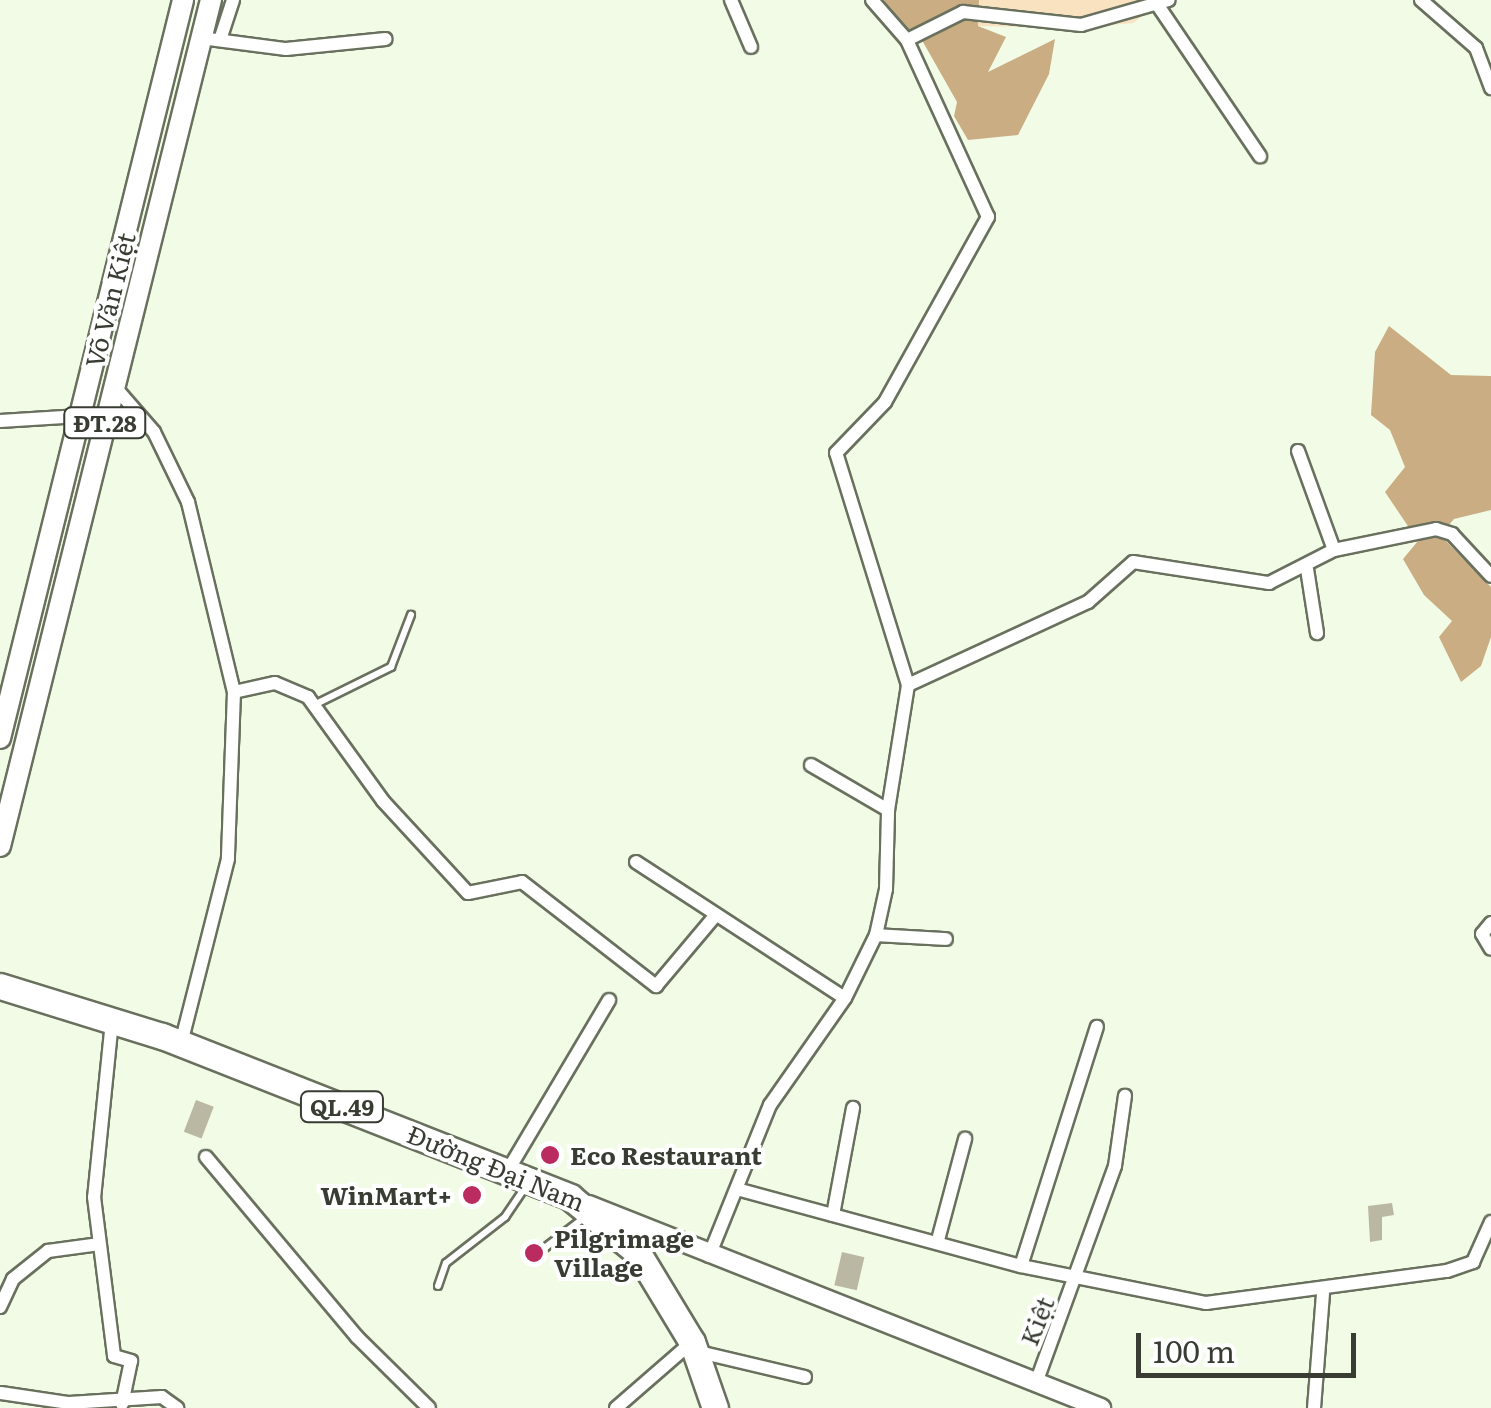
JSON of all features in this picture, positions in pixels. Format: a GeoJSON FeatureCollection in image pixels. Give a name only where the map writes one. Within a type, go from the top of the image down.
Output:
{"type":"FeatureCollection","features":[{"type":"Feature","properties":{"kind":"highway","name":"QL.49"},"geometry":{"type":"LineString","coordinates":[[0,986],[112,1021]]}},
{"type":"Feature","properties":{"kind":"highway","name":"Đường Đại Nam"},"geometry":{"type":"LineString","coordinates":[[112,1021],[182,1044],[518,1176],[580,1205]]}},
{"type":"Feature","properties":{"kind":"highway","name":"QL.49"},"geometry":{"type":"LineString","coordinates":[[580,1205],[638,1253],[694,1346],[715,1408]]}},
{"type":"Feature","properties":{"kind":"main road","name":"Võ Văn Kiệt"},"geometry":{"type":"LineString","coordinates":[[0,738],[183,0]]}},
{"type":"Feature","properties":{"kind":"main road","name":"Võ Văn Kiệt"},"geometry":{"type":"LineString","coordinates":[[0,846],[114,386],[211,39],[211,0]]}},
{"type":"Feature","properties":{"kind":"main road"},"geometry":{"type":"LineString","coordinates":[[50,535],[76,542]]}},
{"type":"Feature","properties":{"kind":"street"},"geometry":{"type":"LineString","coordinates":[[233,0],[211,39],[286,49],[386,39]]}},
{"type":"Feature","properties":{"kind":"street"},"geometry":{"type":"LineString","coordinates":[[732,0],[751,47]]}},
{"type":"Feature","properties":{"kind":"street"},"geometry":{"type":"LineString","coordinates":[[709,1256],[770,1105],[844,998],[876,935],[886,890],[888,810],[908,685],[836,453],[885,402],[988,217],[907,40],[872,0]]}},
{"type":"Feature","properties":{"kind":"street"},"geometry":{"type":"LineString","coordinates":[[1425,1],[1476,48],[1491,88]]}},
{"type":"Feature","properties":{"kind":"street"},"geometry":{"type":"LineString","coordinates":[[907,40],[974,10],[1081,24],[1163,2],[1260,156]]}},
{"type":"Feature","properties":{"kind":"street"},"geometry":{"type":"LineString","coordinates":[[114,386],[154,432],[188,502],[234,692],[228,859],[182,1044]]}},
{"type":"Feature","properties":{"kind":"street"},"geometry":{"type":"LineString","coordinates":[[0,421],[80,416]]}},
{"type":"Feature","properties":{"kind":"street"},"geometry":{"type":"LineString","coordinates":[[1298,451],[1334,550]]}},
{"type":"Feature","properties":{"kind":"street"},"geometry":{"type":"LineString","coordinates":[[908,685],[1088,602],[1133,562],[1245,583],[1307,569],[1334,550],[1436,529],[1452,534],[1491,576]]}},
{"type":"Feature","properties":{"kind":"street"},"geometry":{"type":"LineString","coordinates":[[1307,569],[1317,632]]}},
{"type":"Feature","properties":{"kind":"street"},"geometry":{"type":"LineString","coordinates":[[234,692],[275,683],[316,704],[383,801],[468,894],[522,882],[656,986],[715,916]]}},
{"type":"Feature","properties":{"kind":"street"},"geometry":{"type":"LineString","coordinates":[[812,764],[888,810]]}},
{"type":"Feature","properties":{"kind":"street"},"geometry":{"type":"LineString","coordinates":[[636,862],[844,998]]}},
{"type":"Feature","properties":{"kind":"street"},"geometry":{"type":"LineString","coordinates":[[1491,923],[1482,934],[1491,948]]}},
{"type":"Feature","properties":{"kind":"street"},"geometry":{"type":"LineString","coordinates":[[876,935],[946,939]]}},
{"type":"Feature","properties":{"kind":"street"},"geometry":{"type":"LineString","coordinates":[[518,1176],[609,1000]]}},
{"type":"Feature","properties":{"kind":"street"},"geometry":{"type":"LineString","coordinates":[[112,1021],[94,1197],[114,1356],[131,1360],[122,1404]]}},
{"type":"Feature","properties":{"kind":"street"},"geometry":{"type":"LineString","coordinates":[[1021,1266],[1098,1027]]}},
{"type":"Feature","properties":{"kind":"street","name":"Kiệt"},"geometry":{"type":"LineString","coordinates":[[1036,1383],[1079,1276],[1115,1166],[1125,1096]]}},
{"type":"Feature","properties":{"kind":"street"},"geometry":{"type":"LineString","coordinates":[[833,1214],[853,1108]]}},
{"type":"Feature","properties":{"kind":"street"},"geometry":{"type":"LineString","coordinates":[[938,1240],[965,1139]]}},
{"type":"Feature","properties":{"kind":"street"},"geometry":{"type":"LineString","coordinates":[[206,1157],[357,1337],[428,1408]]}},
{"type":"Feature","properties":{"kind":"street"},"geometry":{"type":"LineString","coordinates":[[737,1189],[938,1240],[1021,1266],[1206,1303],[1324,1293],[1473,1262],[1491,1254]]}},
{"type":"Feature","properties":{"kind":"street","name":"Đường Đại Nam"},"geometry":{"type":"LineString","coordinates":[[580,1205],[1101,1408]]}},
{"type":"Feature","properties":{"kind":"street"},"geometry":{"type":"LineString","coordinates":[[1473,1262],[1491,1222]]}},
{"type":"Feature","properties":{"kind":"street"},"geometry":{"type":"LineString","coordinates":[[0,1306],[14,1280],[48,1251],[100,1244]]}},
{"type":"Feature","properties":{"kind":"street"},"geometry":{"type":"LineString","coordinates":[[1314,1408],[1324,1293]]}},
{"type":"Feature","properties":{"kind":"street"},"geometry":{"type":"LineString","coordinates":[[616,1408],[694,1346],[805,1377]]}},
{"type":"Feature","properties":{"kind":"street"},"geometry":{"type":"LineString","coordinates":[[0,1391],[122,1404],[162,1397],[177,1408]]}},
{"type":"Feature","properties":{"kind":"lane"},"geometry":{"type":"LineString","coordinates":[[316,704],[391,668],[412,615]]}},
{"type":"Feature","properties":{"kind":"lane"},"geometry":{"type":"LineString","coordinates":[[438,1286],[446,1263],[505,1217],[518,1176]]}},
{"type":"Feature","properties":{"kind":"lane"},"geometry":{"type":"LineString","coordinates":[[542,1250],[580,1205]]}},
{"type":"Feature","properties":{"kind":"shaded area"},"geometry":{"type":"Polygon","coordinates":[[[884,0],[979,0],[978,26],[1006,37],[988,72],[1055,39],[1049,74],[1018,135],[968,140],[954,116],[957,102],[923,42],[895,28],[884,0]]]}},
{"type":"Feature","properties":{"kind":"shaded area"},"geometry":{"type":"Polygon","coordinates":[[[979,0],[1164,0],[1133,23],[1078,28],[977,26],[979,0]]]}},
{"type":"Feature","properties":{"kind":"shaded area"},"geometry":{"type":"Polygon","coordinates":[[[1389,326],[1451,375],[1491,376],[1491,510],[1454,519],[1440,535],[1491,587],[1491,637],[1481,666],[1461,682],[1439,637],[1452,621],[1424,595],[1403,559],[1418,541],[1385,492],[1405,467],[1390,430],[1371,415],[1375,352],[1389,326]]]}},
{"type":"Feature","properties":{"kind":"building"},"geometry":{"type":"Polygon","coordinates":[[[196,1100],[214,1107],[202,1139],[184,1132],[196,1100]]]}},
{"type":"Feature","properties":{"kind":"building"},"geometry":{"type":"Polygon","coordinates":[[[1392,1203],[1394,1215],[1382,1217],[1382,1240],[1370,1242],[1368,1206],[1392,1203]]]}},
{"type":"Feature","properties":{"kind":"building"},"geometry":{"type":"Polygon","coordinates":[[[842,1252],[864,1257],[857,1290],[834,1285],[842,1252]]]}},
{"type":"Feature","properties":{"kind":"place","name":"Eco Restaurant"},"geometry":{"type":"Point","coordinates":[550,1155]}},
{"type":"Feature","properties":{"kind":"place","name":"WinMart+"},"geometry":{"type":"Point","coordinates":[472,1195]}},
{"type":"Feature","properties":{"kind":"place","name":"Pilgrimage Village"},"geometry":{"type":"Point","coordinates":[534,1253]}}]}
